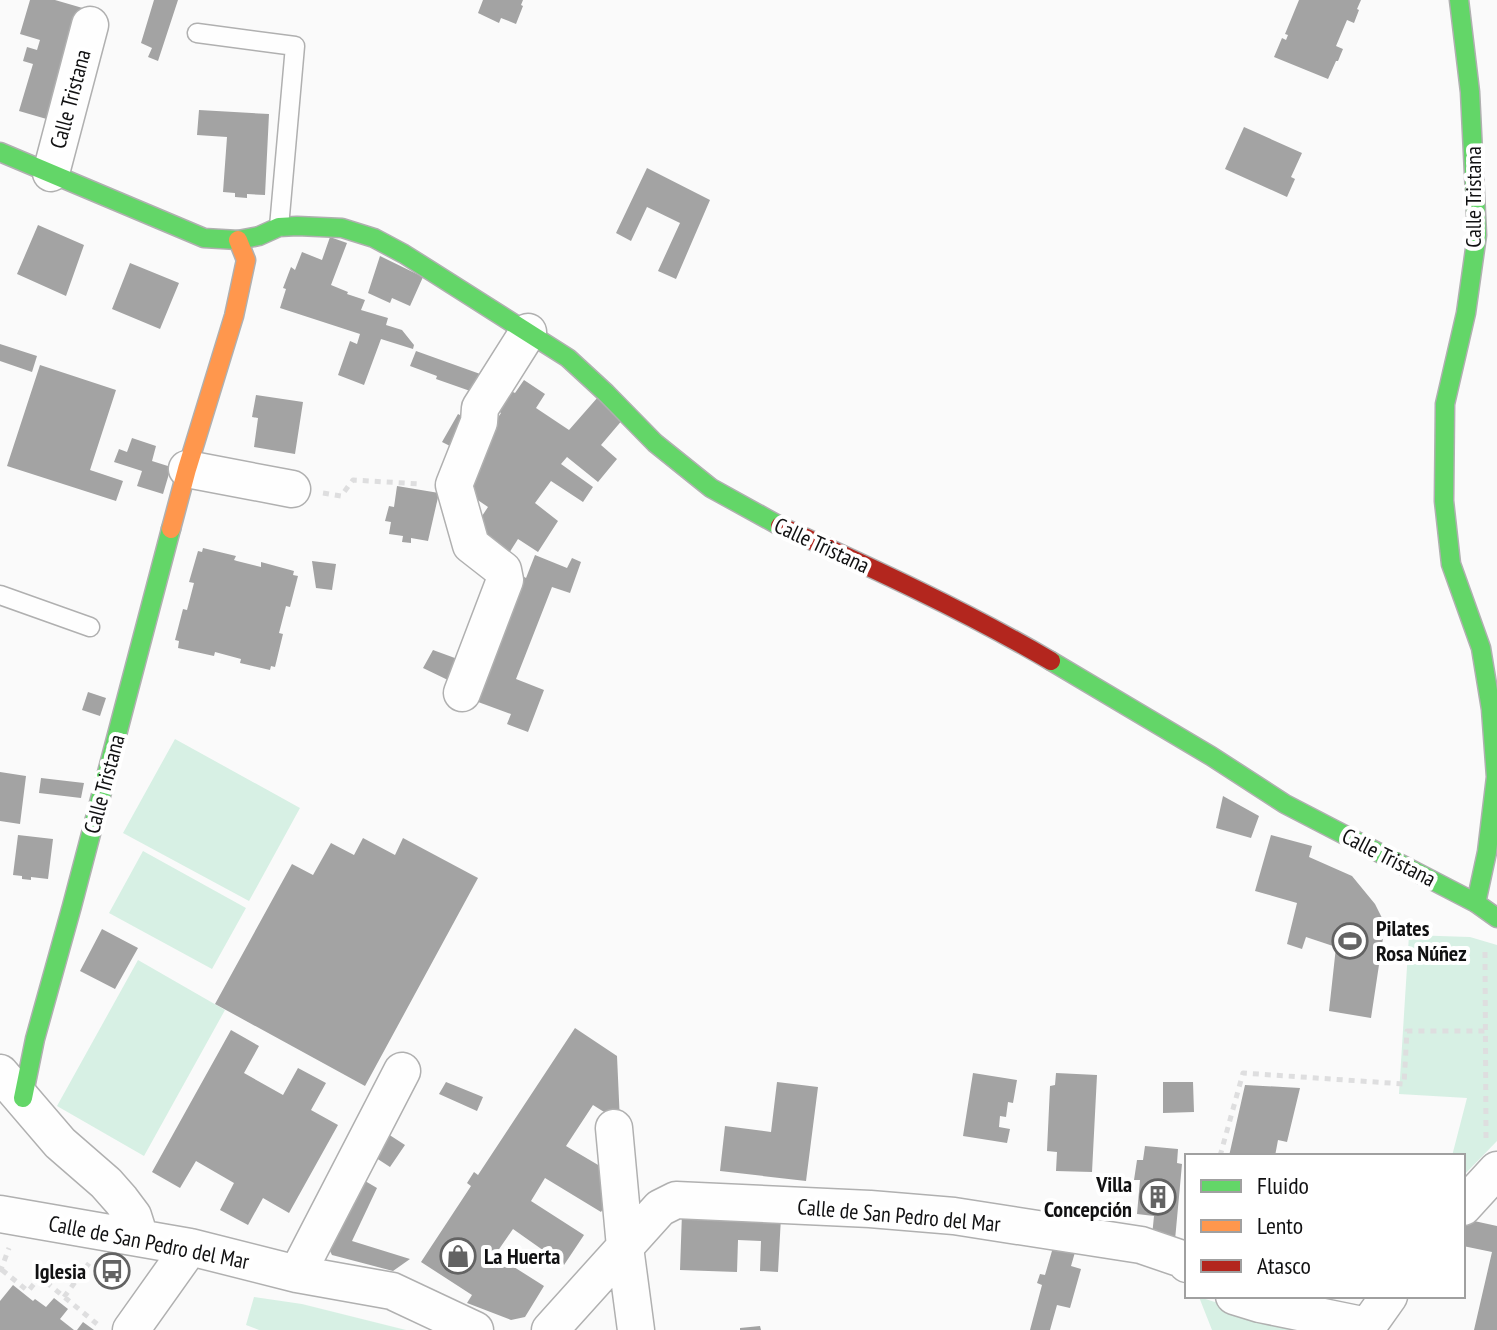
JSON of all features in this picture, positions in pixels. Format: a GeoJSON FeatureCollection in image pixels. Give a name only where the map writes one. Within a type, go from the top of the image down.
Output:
{"type":"FeatureCollection","features":[{"type":"Feature","properties":{"kind":"street","name":"Calle Tristana"},"geometry":{"type":"LineString","coordinates":[[0,152],[204,238],[238,240],[259,236],[279,227],[297,226],[342,228],[374,238],[568,358],[655,443],[711,488],[777,525],[1000,631],[1211,756],[1285,804],[1476,903],[1487,852],[1496,777],[1492,723],[1481,648],[1451,564],[1444,501],[1445,404],[1466,313],[1477,235],[1470,92],[1459,0]]}},
{"type":"Feature","properties":{"kind":"street","name":"Calle Tristana"},"geometry":{"type":"LineString","coordinates":[[51,173],[90,25]]}},
{"type":"Feature","properties":{"kind":"street","name":"Calle Tristana"},"geometry":{"type":"LineString","coordinates":[[140,1238],[133,1216],[121,1200],[60,1143],[12,1085],[35,1039],[187,469],[234,316],[246,260],[238,240]]}},
{"type":"Feature","properties":{"kind":"street"},"geometry":{"type":"LineString","coordinates":[[462,693],[505,580],[503,570],[471,545],[454,485],[479,422],[480,408],[528,332]]}},
{"type":"Feature","properties":{"kind":"street"},"geometry":{"type":"LineString","coordinates":[[187,469],[292,489]]}},
{"type":"Feature","properties":{"kind":"street"},"geometry":{"type":"LineString","coordinates":[[1476,903],[1497,918]]}},
{"type":"Feature","properties":{"kind":"street"},"geometry":{"type":"LineString","coordinates":[[297,1274],[402,1071]]}},
{"type":"Feature","properties":{"kind":"street"},"geometry":{"type":"LineString","coordinates":[[614,1128],[636,1330]]}},
{"type":"Feature","properties":{"kind":"street"},"geometry":{"type":"LineString","coordinates":[[1465,1204],[1492,1161]]}},
{"type":"Feature","properties":{"kind":"street","name":"Calle de San Pedro del Mar"},"geometry":{"type":"LineString","coordinates":[[550,1330],[660,1208],[676,1200],[954,1216],[1062,1231],[1185,1256]]}},
{"type":"Feature","properties":{"kind":"street","name":"Calle de San Pedro del Mar"},"geometry":{"type":"LineString","coordinates":[[0,1214],[190,1247],[297,1274],[392,1291],[475,1330]]}},
{"type":"Feature","properties":{"kind":"street"},"geometry":{"type":"LineString","coordinates":[[131,1330],[190,1247]]}},
{"type":"Feature","properties":{"kind":"street"},"geometry":{"type":"LineString","coordinates":[[1240,1298],[1366,1328],[1388,1298]]}},
{"type":"Feature","properties":{"kind":"lane"},"geometry":{"type":"LineString","coordinates":[[197,33],[295,46],[279,227]]}},
{"type":"Feature","properties":{"kind":"lane"},"geometry":{"type":"LineString","coordinates":[[0,595],[90,627]]}},
{"type":"Feature","properties":{"kind":"path"},"geometry":{"type":"LineString","coordinates":[[292,489],[341,496],[353,480],[454,485]]}},
{"type":"Feature","properties":{"kind":"path"},"geometry":{"type":"LineString","coordinates":[[1485,940],[1492,1161]]}},
{"type":"Feature","properties":{"kind":"path"},"geometry":{"type":"LineString","coordinates":[[1221,1154],[1243,1073],[1404,1084],[1407,1031],[1486,1031]]}},
{"type":"Feature","properties":{"kind":"path"},"geometry":{"type":"LineString","coordinates":[[2,1270],[28,1291],[40,1277],[104,1330]]}},
{"type":"Feature","properties":{"kind":"green space"},"geometry":{"type":"Polygon","coordinates":[[[175,739],[300,808],[249,901],[123,833],[175,739]]]}},
{"type":"Feature","properties":{"kind":"green space"},"geometry":{"type":"Polygon","coordinates":[[[143,851],[246,908],[212,969],[109,913],[143,851]]]}},
{"type":"Feature","properties":{"kind":"green space"},"geometry":{"type":"Polygon","coordinates":[[[1409,935],[1470,937],[1497,945],[1497,1141],[1465,1174],[1465,1154],[1453,1154],[1467,1098],[1399,1094],[1409,935]]]}},
{"type":"Feature","properties":{"kind":"green space"},"geometry":{"type":"Polygon","coordinates":[[[138,960],[225,1010],[144,1156],[57,1106],[138,960]]]}},
{"type":"Feature","properties":{"kind":"green space"},"geometry":{"type":"Polygon","coordinates":[[[254,1297],[302,1304],[406,1330],[259,1330],[246,1325],[254,1297]]]}},
{"type":"Feature","properties":{"kind":"green space"},"geometry":{"type":"Polygon","coordinates":[[[1199,1298],[1301,1330],[1212,1330],[1199,1298]]]}},
{"type":"Feature","properties":{"kind":"building"},"geometry":{"type":"Polygon","coordinates":[[[30,0],[55,0],[86,9],[50,120],[19,111],[33,64],[23,61],[27,47],[37,50],[40,40],[20,34],[30,0]]]}},
{"type":"Feature","properties":{"kind":"building"},"geometry":{"type":"Polygon","coordinates":[[[154,0],[178,0],[158,61],[148,57],[152,48],[141,43],[154,0]]]}},
{"type":"Feature","properties":{"kind":"building"},"geometry":{"type":"Polygon","coordinates":[[[483,0],[523,0],[516,24],[501,18],[499,23],[478,13],[483,0]]]}},
{"type":"Feature","properties":{"kind":"building"},"geometry":{"type":"Polygon","coordinates":[[[1299,0],[1361,0],[1354,23],[1347,20],[1336,46],[1343,49],[1328,79],[1274,57],[1282,38],[1286,40],[1288,35],[1285,34],[1299,0]]]}},
{"type":"Feature","properties":{"kind":"building"},"geometry":{"type":"Polygon","coordinates":[[[199,110],[269,114],[265,195],[247,194],[247,198],[223,192],[227,137],[197,135],[199,110]]]}},
{"type":"Feature","properties":{"kind":"building"},"geometry":{"type":"Polygon","coordinates":[[[1244,127],[1302,153],[1291,177],[1295,179],[1287,197],[1225,169],[1244,127]]]}},
{"type":"Feature","properties":{"kind":"building"},"geometry":{"type":"Polygon","coordinates":[[[647,168],[710,200],[676,279],[658,271],[680,223],[647,207],[631,241],[616,233],[647,168]]]}},
{"type":"Feature","properties":{"kind":"building"},"geometry":{"type":"Polygon","coordinates":[[[38,225],[84,245],[66,296],[17,274],[38,225]]]}},
{"type":"Feature","properties":{"kind":"building"},"geometry":{"type":"Polygon","coordinates":[[[330,237],[347,243],[331,285],[365,300],[361,310],[388,318],[386,325],[402,330],[414,345],[413,349],[381,339],[364,385],[338,375],[350,341],[357,344],[360,334],[280,308],[291,267],[295,270],[302,252],[322,260],[330,237]]]}},
{"type":"Feature","properties":{"kind":"building"},"geometry":{"type":"Polygon","coordinates":[[[380,256],[423,277],[410,306],[392,298],[390,303],[368,293],[380,256]]]}},
{"type":"Feature","properties":{"kind":"building"},"geometry":{"type":"Polygon","coordinates":[[[130,263],[179,283],[160,329],[112,309],[130,263]]]}},
{"type":"Feature","properties":{"kind":"building"},"geometry":{"type":"Polygon","coordinates":[[[0,344],[37,356],[32,372],[0,361],[0,344]]]}},
{"type":"Feature","properties":{"kind":"building"},"geometry":{"type":"Polygon","coordinates":[[[416,351],[483,375],[473,392],[436,379],[437,376],[410,366],[416,351]]]}},
{"type":"Feature","properties":{"kind":"building"},"geometry":{"type":"Polygon","coordinates":[[[40,365],[116,390],[90,470],[123,481],[116,501],[7,466],[40,365]]]}},
{"type":"Feature","properties":{"kind":"building"},"geometry":{"type":"Polygon","coordinates":[[[524,380],[545,394],[536,408],[569,430],[598,397],[624,418],[601,445],[617,459],[598,482],[567,457],[561,464],[593,487],[583,502],[551,481],[535,503],[558,521],[538,552],[518,539],[506,558],[470,534],[488,507],[463,490],[487,434],[501,413],[498,411],[511,391],[515,393],[524,380]]]}},
{"type":"Feature","properties":{"kind":"building"},"geometry":{"type":"Polygon","coordinates":[[[256,395],[303,402],[295,454],[254,447],[258,418],[252,417],[256,395]]]}},
{"type":"Feature","properties":{"kind":"building"},"geometry":{"type":"Polygon","coordinates":[[[458,414],[471,421],[458,450],[442,442],[458,414]]]}},
{"type":"Feature","properties":{"kind":"building"},"geometry":{"type":"Polygon","coordinates":[[[132,438],[156,446],[152,461],[171,467],[163,494],[137,486],[142,471],[114,462],[119,449],[127,452],[132,438]]]}},
{"type":"Feature","properties":{"kind":"building"},"geometry":{"type":"Polygon","coordinates":[[[397,486],[439,493],[428,541],[411,538],[411,543],[402,542],[403,536],[389,534],[391,522],[385,521],[389,506],[394,507],[397,486]]]}},
{"type":"Feature","properties":{"kind":"building"},"geometry":{"type":"Polygon","coordinates":[[[203,548],[236,556],[234,560],[237,561],[261,567],[261,562],[294,571],[293,575],[298,576],[279,633],[283,634],[275,667],[271,666],[270,670],[240,663],[241,659],[215,652],[214,656],[178,648],[179,641],[175,640],[194,583],[189,582],[198,551],[202,552],[203,548]]]}},
{"type":"Feature","properties":{"kind":"building"},"geometry":{"type":"Polygon","coordinates":[[[535,555],[567,568],[572,558],[581,562],[570,593],[552,587],[516,679],[544,690],[528,732],[507,724],[511,714],[470,699],[519,574],[526,578],[535,555]]]}},
{"type":"Feature","properties":{"kind":"building"},"geometry":{"type":"Polygon","coordinates":[[[312,561],[336,564],[332,590],[316,588],[312,561]]]}},
{"type":"Feature","properties":{"kind":"building"},"geometry":{"type":"Polygon","coordinates":[[[433,650],[463,661],[452,682],[423,668],[433,650]]]}},
{"type":"Feature","properties":{"kind":"building"},"geometry":{"type":"Polygon","coordinates":[[[88,692],[106,698],[100,716],[82,710],[88,692]]]}},
{"type":"Feature","properties":{"kind":"building"},"geometry":{"type":"Polygon","coordinates":[[[0,772],[26,776],[20,824],[0,821],[0,772]]]}},
{"type":"Feature","properties":{"kind":"building"},"geometry":{"type":"Polygon","coordinates":[[[41,778],[84,783],[81,798],[39,793],[41,778]]]}},
{"type":"Feature","properties":{"kind":"building"},"geometry":{"type":"Polygon","coordinates":[[[1223,796],[1259,816],[1251,838],[1216,828],[1223,796]]]}},
{"type":"Feature","properties":{"kind":"building"},"geometry":{"type":"Polygon","coordinates":[[[18,835],[53,839],[48,879],[22,879],[22,876],[13,875],[18,835]]]}},
{"type":"Feature","properties":{"kind":"building","name":"Pilates Rosa Núñez"},"geometry":{"type":"Polygon","coordinates":[[[1271,835],[1312,846],[1309,857],[1352,876],[1375,904],[1385,925],[1371,1018],[1329,1011],[1336,947],[1306,937],[1302,949],[1287,944],[1297,903],[1255,891],[1271,835]]]}},
{"type":"Feature","properties":{"kind":"building"},"geometry":{"type":"Polygon","coordinates":[[[363,838],[395,855],[403,838],[478,878],[365,1086],[215,1004],[292,864],[313,875],[331,843],[354,855],[363,838]]]}},
{"type":"Feature","properties":{"kind":"building"},"geometry":{"type":"Polygon","coordinates":[[[102,929],[138,948],[115,989],[80,971],[102,929]]]}},
{"type":"Feature","properties":{"kind":"building"},"geometry":{"type":"Polygon","coordinates":[[[575,1028],[617,1056],[620,1122],[593,1105],[566,1146],[610,1172],[612,1194],[601,1212],[545,1178],[531,1201],[584,1235],[564,1265],[513,1229],[495,1255],[544,1286],[525,1317],[511,1320],[467,1303],[472,1295],[421,1262],[471,1186],[467,1183],[474,1172],[478,1175],[575,1028]]]}},
{"type":"Feature","properties":{"kind":"building"},"geometry":{"type":"Polygon","coordinates":[[[231,1030],[259,1046],[244,1073],[283,1095],[298,1068],[326,1083],[311,1110],[338,1125],[289,1213],[263,1198],[248,1225],[220,1210],[234,1183],[196,1161],[180,1188],[152,1172],[231,1030]]]}},
{"type":"Feature","properties":{"kind":"building"},"geometry":{"type":"Polygon","coordinates":[[[973,1073],[1017,1080],[1013,1103],[1008,1102],[1006,1117],[1000,1116],[999,1127],[1010,1129],[1007,1143],[963,1136],[973,1073]]]}},
{"type":"Feature","properties":{"kind":"building"},"geometry":{"type":"Polygon","coordinates":[[[1056,1073],[1097,1075],[1092,1172],[1056,1171],[1057,1152],[1047,1151],[1050,1086],[1055,1085],[1056,1073]]]}},
{"type":"Feature","properties":{"kind":"building"},"geometry":{"type":"Polygon","coordinates":[[[446,1082],[483,1097],[477,1111],[439,1094],[446,1082]]]}},
{"type":"Feature","properties":{"kind":"building"},"geometry":{"type":"Polygon","coordinates":[[[777,1082],[818,1087],[806,1181],[720,1171],[725,1126],[771,1132],[777,1082]]]}},
{"type":"Feature","properties":{"kind":"building"},"geometry":{"type":"Polygon","coordinates":[[[1163,1082],[1193,1082],[1194,1112],[1163,1113],[1163,1082]]]}},
{"type":"Feature","properties":{"kind":"building"},"geometry":{"type":"Polygon","coordinates":[[[1245,1085],[1300,1088],[1287,1142],[1278,1140],[1275,1154],[1229,1154],[1245,1085]]]}},
{"type":"Feature","properties":{"kind":"building"},"geometry":{"type":"Polygon","coordinates":[[[388,1134],[405,1145],[390,1167],[370,1154],[388,1134]]]}},
{"type":"Feature","properties":{"kind":"building","name":"Villa Concepción"},"geometry":{"type":"Polygon","coordinates":[[[1145,1146],[1178,1149],[1177,1163],[1182,1164],[1175,1240],[1152,1236],[1154,1216],[1137,1214],[1140,1180],[1134,1180],[1137,1160],[1143,1160],[1145,1146]]]}},
{"type":"Feature","properties":{"kind":"building"},"geometry":{"type":"Polygon","coordinates":[[[360,1178],[377,1188],[352,1241],[410,1259],[393,1271],[332,1255],[328,1247],[360,1178]]]}},
{"type":"Feature","properties":{"kind":"building"},"geometry":{"type":"Polygon","coordinates":[[[682,1213],[781,1217],[778,1272],[760,1271],[761,1241],[738,1240],[737,1272],[680,1270],[682,1213]]]}},
{"type":"Feature","properties":{"kind":"building"},"geometry":{"type":"Polygon","coordinates":[[[1465,1219],[1497,1226],[1497,1330],[1474,1330],[1492,1252],[1465,1246],[1465,1219]]]}},
{"type":"Feature","properties":{"kind":"building"},"geometry":{"type":"Polygon","coordinates":[[[1056,1237],[1078,1242],[1071,1266],[1081,1269],[1070,1308],[1057,1305],[1050,1330],[1030,1330],[1042,1285],[1037,1283],[1040,1274],[1045,1275],[1056,1237]]]}},
{"type":"Feature","properties":{"kind":"building"},"geometry":{"type":"Polygon","coordinates":[[[13,1285],[46,1307],[54,1298],[68,1309],[60,1319],[74,1330],[0,1330],[0,1301],[13,1285]]]}},
{"type":"Feature","properties":{"kind":"building"},"geometry":{"type":"Polygon","coordinates":[[[83,1322],[94,1330],[77,1330],[83,1322]]]}},
{"type":"Feature","properties":{"kind":"building"},"geometry":{"type":"Polygon","coordinates":[[[760,1326],[761,1330],[740,1330],[740,1328],[760,1326]]]}},
{"type":"Feature","properties":{"kind":"traffic: fast"},"geometry":{"type":"LineString","coordinates":[[1459,0],[1470,92],[1477,235],[1466,313],[1445,404],[1444,501],[1451,564],[1481,648],[1491,709],[1496,777],[1487,852],[1476,903]]}},
{"type":"Feature","properties":{"kind":"traffic: fast"},"geometry":{"type":"LineString","coordinates":[[0,152],[204,238],[238,240],[259,236],[279,227],[297,226],[342,228],[374,238],[568,358],[655,443],[711,488],[780,526]]}},
{"type":"Feature","properties":{"kind":"traffic: fast"},"geometry":{"type":"LineString","coordinates":[[23,1098],[35,1039],[171,529]]}},
{"type":"Feature","properties":{"kind":"traffic: fast"},"geometry":{"type":"LineString","coordinates":[[1051,661],[1285,804],[1476,903],[1497,918]]}},
{"type":"Feature","properties":{"kind":"traffic: slow"},"geometry":{"type":"LineString","coordinates":[[171,529],[234,316],[246,260],[238,240]]}},
{"type":"Feature","properties":{"kind":"traffic: jam"},"geometry":{"type":"LineString","coordinates":[[780,526],[951,607],[1051,661]]}},
{"type":"Feature","properties":{"kind":"place","name":"Pilates Rosa Núñez"},"geometry":{"type":"Point","coordinates":[1350,941]}},
{"type":"Feature","properties":{"kind":"place","name":"Villa Concepción"},"geometry":{"type":"Point","coordinates":[1158,1197]}},
{"type":"Feature","properties":{"kind":"place","name":"La Huerta"},"geometry":{"type":"Point","coordinates":[458,1256]}},
{"type":"Feature","properties":{"kind":"place","name":"Iglesia"},"geometry":{"type":"Point","coordinates":[112,1271]}}]}
